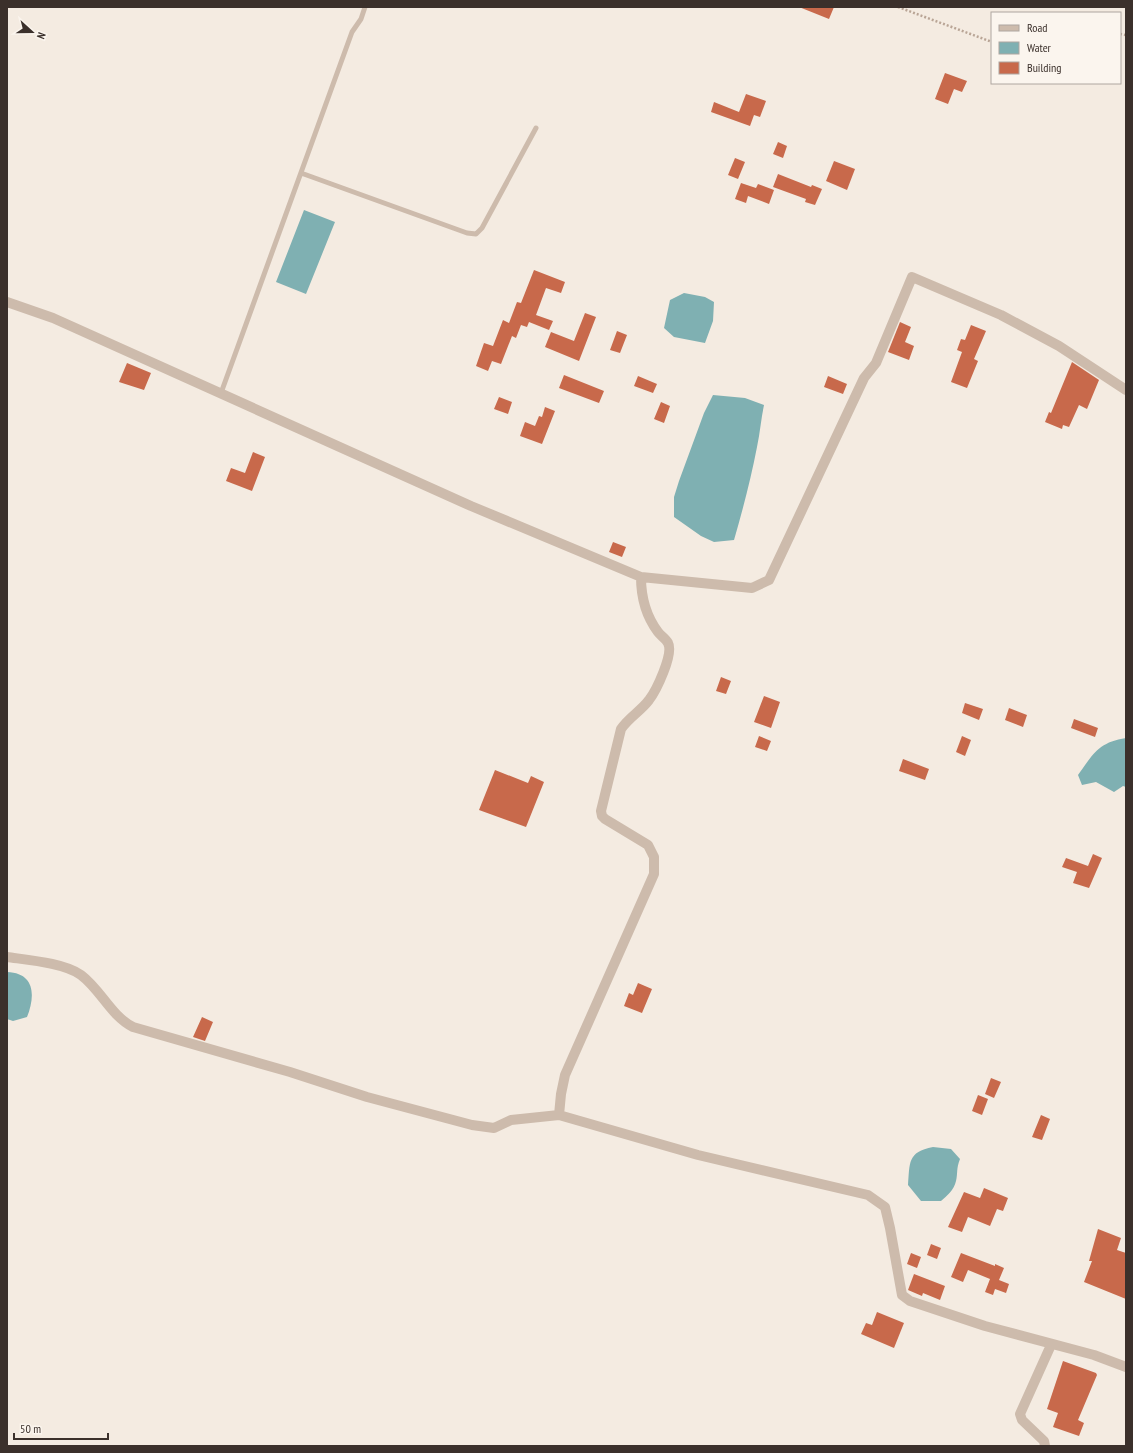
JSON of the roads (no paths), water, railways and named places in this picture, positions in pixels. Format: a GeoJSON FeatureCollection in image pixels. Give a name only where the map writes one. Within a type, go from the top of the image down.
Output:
{"type":"FeatureCollection","features":[{"type":"Feature","properties":{"kind":"street"},"geometry":{"type":"LineString","coordinates":[[7,302],[53,318],[470,506],[641,577],[752,588],[769,580],[864,378],[876,363],[912,277],[1001,315],[1059,346],[1126,390]]}},
{"type":"Feature","properties":{"kind":"street"},"geometry":{"type":"LineString","coordinates":[[559,1115],[565,1075],[654,874],[654,857],[648,845],[605,819],[602,816],[601,811],[621,729],[628,719],[649,700],[668,661],[670,652],[668,643],[651,621],[641,592],[641,577]]}},
{"type":"Feature","properties":{"kind":"street"},"geometry":{"type":"LineString","coordinates":[[7,957],[54,964],[81,975],[123,1022],[133,1027],[290,1072],[367,1097],[472,1125],[494,1128],[511,1120],[559,1115],[698,1155],[868,1195],[885,1207],[902,1294],[910,1301],[985,1326],[1051,1345],[1094,1355],[1126,1367]]}},
{"type":"Feature","properties":{"kind":"street"},"geometry":{"type":"LineString","coordinates":[[1045,1446],[1044,1441],[1022,1420],[1020,1414],[1051,1345]]}},
{"type":"Feature","properties":{"kind":"lane"},"geometry":{"type":"LineString","coordinates":[[221,393],[352,32],[361,19],[365,7]]}},
{"type":"Feature","properties":{"kind":"lane"},"geometry":{"type":"LineString","coordinates":[[301,173],[467,233],[476,234],[482,228],[536,128]]}},
{"type":"Feature","properties":{"kind":"water"},"geometry":{"type":"Polygon","coordinates":[[[304,210],[335,222],[306,294],[276,282],[304,210]]]}},
{"type":"Feature","properties":{"kind":"water"},"geometry":{"type":"Polygon","coordinates":[[[684,293],[705,297],[714,302],[713,321],[705,343],[674,337],[664,328],[670,300],[684,293]]]}},
{"type":"Feature","properties":{"kind":"water"},"geometry":{"type":"Polygon","coordinates":[[[713,395],[745,398],[764,405],[752,470],[734,540],[714,542],[701,536],[674,517],[674,497],[679,481],[704,413],[713,395]]]}},
{"type":"Feature","properties":{"kind":"water"},"geometry":{"type":"Polygon","coordinates":[[[1126,738],[1126,787],[1123,786],[1114,792],[1096,782],[1082,785],[1078,775],[1093,755],[1103,746],[1126,738]]]}},
{"type":"Feature","properties":{"kind":"water"},"geometry":{"type":"Polygon","coordinates":[[[7,972],[17,973],[28,981],[32,994],[30,1009],[27,1017],[13,1021],[7,1019],[7,972]]]}},
{"type":"Feature","properties":{"kind":"water"},"geometry":{"type":"Polygon","coordinates":[[[933,1147],[951,1149],[960,1159],[956,1181],[952,1190],[941,1201],[921,1201],[908,1185],[910,1165],[914,1155],[925,1149],[933,1147]]]}}]}
